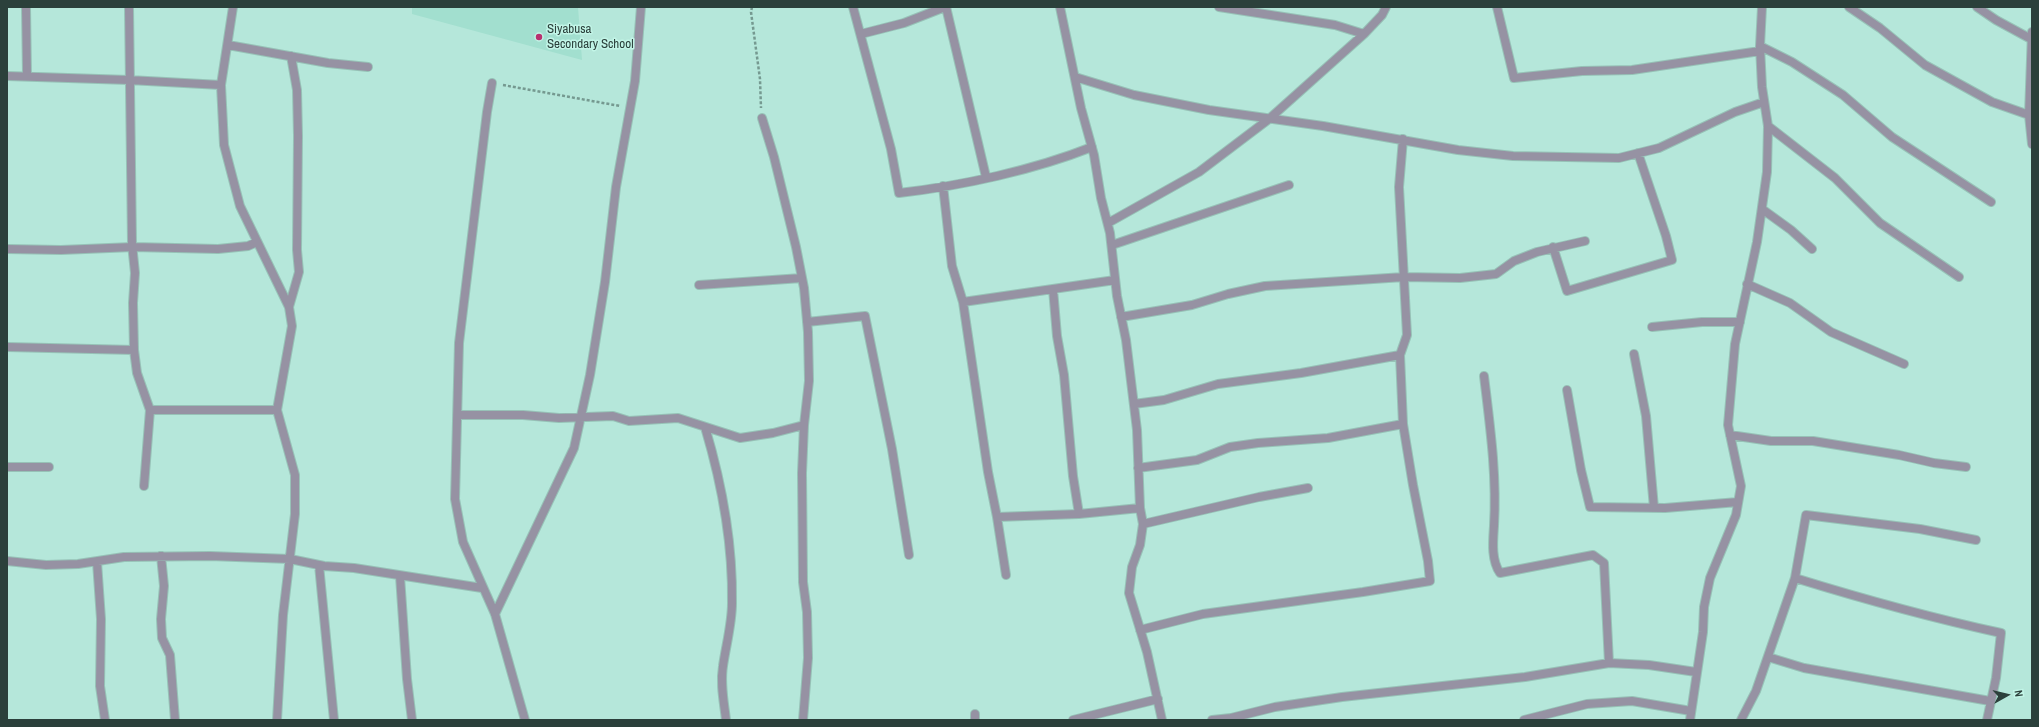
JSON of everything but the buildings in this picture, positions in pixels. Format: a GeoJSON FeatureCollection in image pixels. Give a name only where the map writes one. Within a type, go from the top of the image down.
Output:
{"type":"FeatureCollection","features":[{"type":"Feature","properties":{"kind":"street"},"geometry":{"type":"LineString","coordinates":[[26,7],[27,76]]}},
{"type":"Feature","properties":{"kind":"street"},"geometry":{"type":"LineString","coordinates":[[129,7],[129,80],[135,273],[133,303],[134,350],[137,374],[150,410],[144,486]]}},
{"type":"Feature","properties":{"kind":"street"},"geometry":{"type":"LineString","coordinates":[[233,7],[222,85],[224,145],[240,206],[289,307],[292,326],[277,410],[295,475],[295,514],[283,615],[278,720]]}},
{"type":"Feature","properties":{"kind":"street"},"geometry":{"type":"LineString","coordinates":[[495,614],[574,448],[593,360],[605,282],[616,187],[635,81],[641,7]]}},
{"type":"Feature","properties":{"kind":"street"},"geometry":{"type":"LineString","coordinates":[[853,7],[891,149],[899,193],[986,177],[1065,158],[1092,147]]}},
{"type":"Feature","properties":{"kind":"street"},"geometry":{"type":"LineString","coordinates":[[861,34],[904,23],[946,7],[986,177]]}},
{"type":"Feature","properties":{"kind":"street"},"geometry":{"type":"LineString","coordinates":[[1060,7],[1081,108],[1092,147],[1101,198],[1108,222],[1112,244],[1115,280],[1126,340],[1137,430],[1140,508],[1143,524],[1140,545],[1132,567],[1129,593],[1158,699],[1162,720]]}},
{"type":"Feature","properties":{"kind":"street"},"geometry":{"type":"LineString","coordinates":[[1219,7],[1335,25],[1364,34]]}},
{"type":"Feature","properties":{"kind":"street"},"geometry":{"type":"LineString","coordinates":[[1108,222],[1199,172],[1269,119],[1364,34],[1382,15],[1386,7]]}},
{"type":"Feature","properties":{"kind":"street"},"geometry":{"type":"LineString","coordinates":[[1497,7],[1514,78],[1582,71],[1632,70],[1760,49],[1792,62],[1843,95],[1892,137],[1991,202]]}},
{"type":"Feature","properties":{"kind":"street"},"geometry":{"type":"LineString","coordinates":[[1690,720],[1703,632],[1704,607],[1710,578],[1736,515],[1741,486],[1728,425],[1735,344],[1762,210],[1767,172],[1768,126],[1764,102],[1760,49],[1762,7]]}},
{"type":"Feature","properties":{"kind":"street"},"geometry":{"type":"LineString","coordinates":[[1849,7],[1880,28],[1925,65],[1992,102],[2029,115]]}},
{"type":"Feature","properties":{"kind":"street"},"geometry":{"type":"LineString","coordinates":[[1976,7],[1996,20],[2032,36],[2029,115],[2032,144]]}},
{"type":"Feature","properties":{"kind":"street"},"geometry":{"type":"LineString","coordinates":[[228,45],[368,67]]}},
{"type":"Feature","properties":{"kind":"street"},"geometry":{"type":"LineString","coordinates":[[289,307],[299,272],[297,250],[297,98],[291,56]]}},
{"type":"Feature","properties":{"kind":"street"},"geometry":{"type":"LineString","coordinates":[[7,76],[222,85]]}},
{"type":"Feature","properties":{"kind":"street"},"geometry":{"type":"LineString","coordinates":[[1075,77],[1142,96],[1209,110],[1458,150],[1514,156],[1619,158],[1659,148],[1735,112],[1764,102]]}},
{"type":"Feature","properties":{"kind":"street"},"geometry":{"type":"LineString","coordinates":[[492,83],[487,112],[459,343],[455,499],[463,542],[482,588],[495,614],[525,720]]}},
{"type":"Feature","properties":{"kind":"street"},"geometry":{"type":"LineString","coordinates":[[762,118],[774,156],[802,278],[807,322],[809,382],[804,425],[802,582],[807,612],[808,658],[803,720]]}},
{"type":"Feature","properties":{"kind":"street"},"geometry":{"type":"LineString","coordinates":[[1768,126],[1835,178],[1880,223],[1959,277]]}},
{"type":"Feature","properties":{"kind":"street"},"geometry":{"type":"LineString","coordinates":[[1140,630],[1203,614],[1430,582],[1428,561],[1412,485],[1403,424],[1400,355],[1407,335],[1399,187],[1402,140]]}},
{"type":"Feature","properties":{"kind":"street"},"geometry":{"type":"LineString","coordinates":[[1553,247],[1567,291],[1672,260],[1666,236],[1638,153]]}},
{"type":"Feature","properties":{"kind":"street"},"geometry":{"type":"LineString","coordinates":[[1112,244],[1289,185]]}},
{"type":"Feature","properties":{"kind":"street"},"geometry":{"type":"LineString","coordinates":[[943,186],[952,266],[963,302],[988,472],[1006,575]]}},
{"type":"Feature","properties":{"kind":"street"},"geometry":{"type":"LineString","coordinates":[[1762,210],[1792,230],[1812,249]]}},
{"type":"Feature","properties":{"kind":"street"},"geometry":{"type":"LineString","coordinates":[[1121,317],[1192,305],[1228,294],[1265,286],[1404,277],[1460,278],[1496,274],[1514,261],[1553,247],[1585,241]]}},
{"type":"Feature","properties":{"kind":"street"},"geometry":{"type":"LineString","coordinates":[[7,249],[90,250],[133,247],[218,249],[248,246],[257,242]]}},
{"type":"Feature","properties":{"kind":"street"},"geometry":{"type":"LineString","coordinates":[[699,285],[802,278]]}},
{"type":"Feature","properties":{"kind":"street"},"geometry":{"type":"LineString","coordinates":[[963,302],[1115,280]]}},
{"type":"Feature","properties":{"kind":"street"},"geometry":{"type":"LineString","coordinates":[[1747,284],[1790,303],[1831,332],[1904,364]]}},
{"type":"Feature","properties":{"kind":"street"},"geometry":{"type":"LineString","coordinates":[[1053,289],[1057,336],[1064,375],[1073,476],[1079,514]]}},
{"type":"Feature","properties":{"kind":"street"},"geometry":{"type":"LineString","coordinates":[[807,322],[865,316],[892,449],[909,555]]}},
{"type":"Feature","properties":{"kind":"street"},"geometry":{"type":"LineString","coordinates":[[1652,327],[1702,322],[1740,322]]}},
{"type":"Feature","properties":{"kind":"street"},"geometry":{"type":"LineString","coordinates":[[7,347],[134,350]]}},
{"type":"Feature","properties":{"kind":"street"},"geometry":{"type":"LineString","coordinates":[[1634,354],[1646,416],[1654,508]]}},
{"type":"Feature","properties":{"kind":"street"},"geometry":{"type":"LineString","coordinates":[[1134,404],[1164,400],[1218,384],[1301,373],[1400,355]]}},
{"type":"Feature","properties":{"kind":"street"},"geometry":{"type":"LineString","coordinates":[[1484,376],[1493,448],[1496,498],[1493,540],[1495,566],[1500,573],[1593,555],[1604,563],[1608,663]]}},
{"type":"Feature","properties":{"kind":"street"},"geometry":{"type":"LineString","coordinates":[[1567,390],[1590,507],[1654,508],[1738,502]]}},
{"type":"Feature","properties":{"kind":"street"},"geometry":{"type":"LineString","coordinates":[[150,410],[277,410]]}},
{"type":"Feature","properties":{"kind":"street"},"geometry":{"type":"LineString","coordinates":[[458,415],[581,417],[613,416],[629,421],[678,418],[740,438],[773,433],[804,425]]}},
{"type":"Feature","properties":{"kind":"street"},"geometry":{"type":"LineString","coordinates":[[1138,468],[1197,460],[1230,447],[1258,443],[1328,438],[1403,424]]}},
{"type":"Feature","properties":{"kind":"street"},"geometry":{"type":"LineString","coordinates":[[705,426],[719,479],[729,537],[732,604],[728,644],[723,666],[722,687],[726,720]]}},
{"type":"Feature","properties":{"kind":"street"},"geometry":{"type":"LineString","coordinates":[[1730,435],[1771,441],[1813,441],[1899,455],[1934,463],[1966,467]]}},
{"type":"Feature","properties":{"kind":"street"},"geometry":{"type":"LineString","coordinates":[[7,467],[49,467]]}},
{"type":"Feature","properties":{"kind":"street"},"geometry":{"type":"LineString","coordinates":[[1143,524],[1259,497],[1308,488]]}},
{"type":"Feature","properties":{"kind":"street"},"geometry":{"type":"LineString","coordinates":[[997,517],[1079,514],[1140,508]]}},
{"type":"Feature","properties":{"kind":"street"},"geometry":{"type":"LineString","coordinates":[[1741,720],[1756,691],[1795,578],[1806,516],[1920,529],[1976,540]]}},
{"type":"Feature","properties":{"kind":"street"},"geometry":{"type":"LineString","coordinates":[[7,561],[46,565],[97,562],[124,557],[161,556],[290,559],[319,565],[354,568],[482,588]]}},
{"type":"Feature","properties":{"kind":"street"},"geometry":{"type":"LineString","coordinates":[[161,556],[164,586],[161,619],[162,638],[170,655],[175,720]]}},
{"type":"Feature","properties":{"kind":"street"},"geometry":{"type":"LineString","coordinates":[[97,562],[101,619],[100,686],[105,720]]}},
{"type":"Feature","properties":{"kind":"street"},"geometry":{"type":"LineString","coordinates":[[319,565],[334,720]]}},
{"type":"Feature","properties":{"kind":"street"},"geometry":{"type":"LineString","coordinates":[[400,576],[407,679],[412,720]]}},
{"type":"Feature","properties":{"kind":"street"},"geometry":{"type":"LineString","coordinates":[[1795,578],[1856,597],[1959,624],[2002,633],[1996,678],[1987,720]]}},
{"type":"Feature","properties":{"kind":"street"},"geometry":{"type":"LineString","coordinates":[[1768,657],[1804,668],[1990,701]]}},
{"type":"Feature","properties":{"kind":"street"},"geometry":{"type":"LineString","coordinates":[[1212,720],[1242,718],[1275,707],[1342,697],[1525,677],[1608,663],[1649,665],[1696,672]]}},
{"type":"Feature","properties":{"kind":"street"},"geometry":{"type":"LineString","coordinates":[[1073,720],[1158,699]]}},
{"type":"Feature","properties":{"kind":"street"},"geometry":{"type":"LineString","coordinates":[[1524,720],[1587,704],[1632,701],[1691,711]]}},
{"type":"Feature","properties":{"kind":"path"},"geometry":{"type":"LineString","coordinates":[[752,7],[751,12],[760,79],[762,118]]}},
{"type":"Feature","properties":{"kind":"path"},"geometry":{"type":"LineString","coordinates":[[492,83],[630,108]]}},
{"type":"Feature","properties":{"kind":"shaded area","name":"Siyabusa Secondary School"},"geometry":{"type":"Polygon","coordinates":[[[412,7],[578,7],[582,60],[412,14],[412,7]]]}},
{"type":"Feature","properties":{"kind":"place","name":"Siyabusa Secondary School"},"geometry":{"type":"Point","coordinates":[539,37]}}]}
